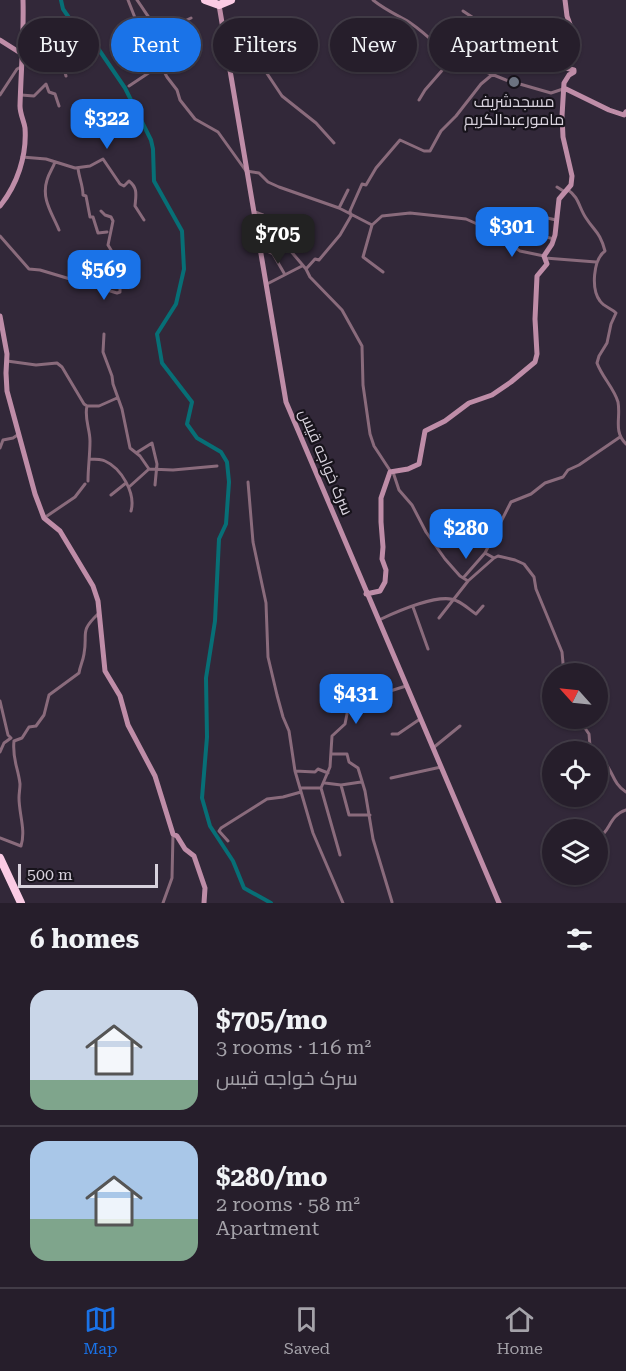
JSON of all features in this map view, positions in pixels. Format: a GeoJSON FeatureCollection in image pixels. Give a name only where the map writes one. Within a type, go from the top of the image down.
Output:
{"type":"FeatureCollection","features":[{"type":"Feature","properties":{"kind":"highway"},"geometry":{"type":"LineString","coordinates":[[208,1],[219,5],[231,0]]}},
{"type":"Feature","properties":{"kind":"highway"},"geometry":{"type":"LineString","coordinates":[[0,858],[21,903]]}},
{"type":"Feature","properties":{"kind":"street"},"geometry":{"type":"LineString","coordinates":[[23,0],[23,18]]}},
{"type":"Feature","properties":{"kind":"street"},"geometry":{"type":"LineString","coordinates":[[129,0],[136,18]]}},
{"type":"Feature","properties":{"kind":"street"},"geometry":{"type":"LineString","coordinates":[[137,0],[149,18]]}},
{"type":"Feature","properties":{"kind":"street"},"geometry":{"type":"LineString","coordinates":[[373,0],[429,37]]}},
{"type":"Feature","properties":{"kind":"street"},"geometry":{"type":"LineString","coordinates":[[392,472],[419,464],[425,431],[445,421],[469,404],[492,395],[535,362],[537,354],[535,320],[537,276],[547,264],[545,257],[554,239],[558,202],[571,185],[572,176],[563,137],[564,89],[567,78],[574,72],[566,68],[563,58],[572,30],[565,0]]}},
{"type":"Feature","properties":{"kind":"street","name":"سرک خواجه قیس"},"geometry":{"type":"LineString","coordinates":[[219,5],[221,18]]}},
{"type":"Feature","properties":{"kind":"street"},"geometry":{"type":"LineString","coordinates":[[463,11],[474,18]]}},
{"type":"Feature","properties":{"kind":"street"},"geometry":{"type":"LineString","coordinates":[[0,40],[18,51]]}},
{"type":"Feature","properties":{"kind":"street"},"geometry":{"type":"LineString","coordinates":[[0,95],[18,68]]}},
{"type":"Feature","properties":{"kind":"street"},"geometry":{"type":"LineString","coordinates":[[0,206],[18,175],[22,157],[25,128],[20,110],[21,72]]}},
{"type":"Feature","properties":{"kind":"street"},"geometry":{"type":"LineString","coordinates":[[65,72],[66,76]]}},
{"type":"Feature","properties":{"kind":"street"},"geometry":{"type":"LineString","coordinates":[[129,86],[150,72]]}},
{"type":"Feature","properties":{"kind":"street"},"geometry":{"type":"LineString","coordinates":[[164,72],[177,90],[180,100],[195,119],[218,132],[246,171],[260,173],[268,182],[339,208],[372,225]]}},
{"type":"Feature","properties":{"kind":"street","name":"سرک خواجه قیس"},"geometry":{"type":"LineString","coordinates":[[230,72],[286,402],[499,903]]}},
{"type":"Feature","properties":{"kind":"street"},"geometry":{"type":"LineString","coordinates":[[266,72],[282,96],[316,123],[334,143]]}},
{"type":"Feature","properties":{"kind":"street"},"geometry":{"type":"LineString","coordinates":[[419,100],[440,72]]}},
{"type":"Feature","properties":{"kind":"street"},"geometry":{"type":"LineString","coordinates":[[488,72],[551,93],[561,88],[609,110],[624,115],[626,112]]}},
{"type":"Feature","properties":{"kind":"street"},"geometry":{"type":"LineString","coordinates":[[266,285],[284,274],[304,267],[315,259],[319,260],[346,226],[362,184],[366,185],[376,168],[400,141],[424,151],[430,151],[441,131],[481,84],[493,74]]}},
{"type":"Feature","properties":{"kind":"street"},"geometry":{"type":"LineString","coordinates":[[21,95],[34,96],[46,84],[49,92],[55,94],[59,106]]}},
{"type":"Feature","properties":{"kind":"street"},"geometry":{"type":"LineString","coordinates":[[22,157],[46,159],[78,168],[90,166],[103,159],[120,184],[124,186],[127,181],[131,181],[137,190],[135,206],[144,220]]}},
{"type":"Feature","properties":{"kind":"street"},"geometry":{"type":"LineString","coordinates":[[55,162],[47,179],[44,193],[59,230]]}},
{"type":"Feature","properties":{"kind":"street"},"geometry":{"type":"LineString","coordinates":[[78,168],[90,217],[93,217],[98,233],[106,232]]}},
{"type":"Feature","properties":{"kind":"street"},"geometry":{"type":"LineString","coordinates":[[557,187],[575,194],[586,218],[602,239],[604,251],[596,262],[595,289],[603,305],[616,313],[607,343],[597,363],[617,400],[619,415],[616,423],[620,438],[626,444]]}},
{"type":"Feature","properties":{"kind":"street"},"geometry":{"type":"LineString","coordinates":[[339,208],[348,190]]}},
{"type":"Feature","properties":{"kind":"street"},"geometry":{"type":"LineString","coordinates":[[0,236],[29,269],[40,270],[117,293],[120,292],[120,273],[117,260],[108,245],[113,221],[101,211]]}},
{"type":"Feature","properties":{"kind":"street"},"geometry":{"type":"LineString","coordinates":[[253,212],[263,215],[272,230],[310,277],[342,310],[362,346],[363,385],[370,434],[374,446],[392,472],[399,490],[412,505],[426,532],[445,559],[460,576],[468,581]]}},
{"type":"Feature","properties":{"kind":"street"},"geometry":{"type":"LineString","coordinates":[[383,272],[363,257],[372,225],[382,216],[410,213],[466,219],[493,232],[520,251],[545,257],[596,262]]}},
{"type":"Feature","properties":{"kind":"street"},"geometry":{"type":"LineString","coordinates":[[543,217],[556,220]]}},
{"type":"Feature","properties":{"kind":"street"},"geometry":{"type":"LineString","coordinates":[[493,232],[503,222],[508,226],[519,227],[533,234],[554,239]]}},
{"type":"Feature","properties":{"kind":"street"},"geometry":{"type":"LineString","coordinates":[[260,248],[273,254],[284,274]]}},
{"type":"Feature","properties":{"kind":"street"},"geometry":{"type":"LineString","coordinates":[[0,316],[5,337],[7,391],[35,494],[45,519],[60,531],[93,586],[98,601],[105,671],[120,696],[128,725],[155,776],[174,835],[194,856],[198,865],[206,888],[204,903]]}},
{"type":"Feature","properties":{"kind":"street"},"geometry":{"type":"LineString","coordinates":[[104,334],[103,352],[122,409],[130,448],[149,469]]}},
{"type":"Feature","properties":{"kind":"street"},"geometry":{"type":"LineString","coordinates":[[7,360],[36,365],[54,362],[60,364],[87,406],[99,406],[117,398]]}},
{"type":"Feature","properties":{"kind":"street"},"geometry":{"type":"LineString","coordinates":[[45,519],[75,497],[86,482],[90,459],[87,406]]}},
{"type":"Feature","properties":{"kind":"street"},"geometry":{"type":"LineString","coordinates":[[0,448],[2,440],[19,434]]}},
{"type":"Feature","properties":{"kind":"street"},"geometry":{"type":"LineString","coordinates":[[464,577],[485,553],[511,502],[531,494],[545,483],[563,477],[568,470],[620,438]]}},
{"type":"Feature","properties":{"kind":"street"},"geometry":{"type":"LineString","coordinates":[[136,453],[153,443],[156,453],[156,485]]}},
{"type":"Feature","properties":{"kind":"street"},"geometry":{"type":"LineString","coordinates":[[90,459],[111,463],[127,485],[133,499],[131,511]]}},
{"type":"Feature","properties":{"kind":"street"},"geometry":{"type":"LineString","coordinates":[[111,495],[149,469],[173,470],[217,466]]}},
{"type":"Feature","properties":{"kind":"street"},"geometry":{"type":"LineString","coordinates":[[366,594],[380,591],[384,582],[386,570],[382,560],[381,498],[392,472]]}},
{"type":"Feature","properties":{"kind":"street"},"geometry":{"type":"LineString","coordinates":[[248,482],[253,542],[266,603],[268,657],[279,707],[289,731],[300,790],[323,859],[343,903]]}},
{"type":"Feature","properties":{"kind":"street"},"geometry":{"type":"LineString","coordinates":[[485,553],[494,558]]}},
{"type":"Feature","properties":{"kind":"street"},"geometry":{"type":"LineString","coordinates":[[439,618],[468,581],[494,558],[498,556],[515,560],[524,564],[534,577],[536,589],[562,652],[563,663]]}},
{"type":"Feature","properties":{"kind":"street"},"geometry":{"type":"LineString","coordinates":[[377,620],[439,598],[453,599],[476,614],[483,606]]}},
{"type":"Feature","properties":{"kind":"street"},"geometry":{"type":"LineString","coordinates":[[412,608],[428,649]]}},
{"type":"Feature","properties":{"kind":"street"},"geometry":{"type":"LineString","coordinates":[[0,752],[4,743],[22,738],[29,727],[36,726],[44,715],[46,700],[54,690],[79,673],[85,650],[85,629],[99,613]]}},
{"type":"Feature","properties":{"kind":"street"},"geometry":{"type":"LineString","coordinates":[[228,841],[219,831],[220,828],[267,799],[283,797],[300,790],[321,788],[328,773],[333,736],[345,724],[349,704],[406,686]]}},
{"type":"Feature","properties":{"kind":"street"},"geometry":{"type":"LineString","coordinates":[[0,701],[12,740],[12,755],[20,784],[19,800],[23,831],[21,846],[0,838]]}},
{"type":"Feature","properties":{"kind":"street"},"geometry":{"type":"LineString","coordinates":[[392,734],[398,734],[420,719]]}},
{"type":"Feature","properties":{"kind":"street"},"geometry":{"type":"LineString","coordinates":[[0,722],[5,720]]}},
{"type":"Feature","properties":{"kind":"street"},"geometry":{"type":"LineString","coordinates":[[433,748],[460,726]]}},
{"type":"Feature","properties":{"kind":"street"},"geometry":{"type":"LineString","coordinates":[[331,754],[347,754],[349,762],[358,768],[370,815],[373,839],[392,902]]}},
{"type":"Feature","properties":{"kind":"street"},"geometry":{"type":"LineString","coordinates":[[608,765],[614,780],[626,792]]}},
{"type":"Feature","properties":{"kind":"street"},"geometry":{"type":"LineString","coordinates":[[391,777],[441,767]]}},
{"type":"Feature","properties":{"kind":"street"},"geometry":{"type":"LineString","coordinates":[[295,771],[315,772],[318,769],[328,773]]}},
{"type":"Feature","properties":{"kind":"street"},"geometry":{"type":"LineString","coordinates":[[325,783],[341,785],[362,782]]}},
{"type":"Feature","properties":{"kind":"street"},"geometry":{"type":"LineString","coordinates":[[341,785],[349,815],[370,815]]}},
{"type":"Feature","properties":{"kind":"street"},"geometry":{"type":"LineString","coordinates":[[321,788],[340,855]]}},
{"type":"Feature","properties":{"kind":"street"},"geometry":{"type":"LineString","coordinates":[[608,827],[616,814],[626,810]]}},
{"type":"Feature","properties":{"kind":"street"},"geometry":{"type":"LineString","coordinates":[[163,903],[171,878],[174,835]]}},
{"type":"Feature","properties":{"kind":"waterway"},"geometry":{"type":"LineString","coordinates":[[61,0],[63,9],[81,35],[93,41],[125,88],[151,140],[154,181],[182,231],[184,269],[176,304],[157,334],[162,363],[192,402],[187,424],[197,438],[221,452],[227,462],[229,482],[226,524],[219,539],[215,621],[206,678],[207,737],[202,798],[210,826],[233,861],[244,888],[271,903]]}},
{"type":"Feature","properties":{"kind":"place","name":"مسجدشریف مامورعبدالکریم"},"geometry":{"type":"Point","coordinates":[514,82]}}]}
